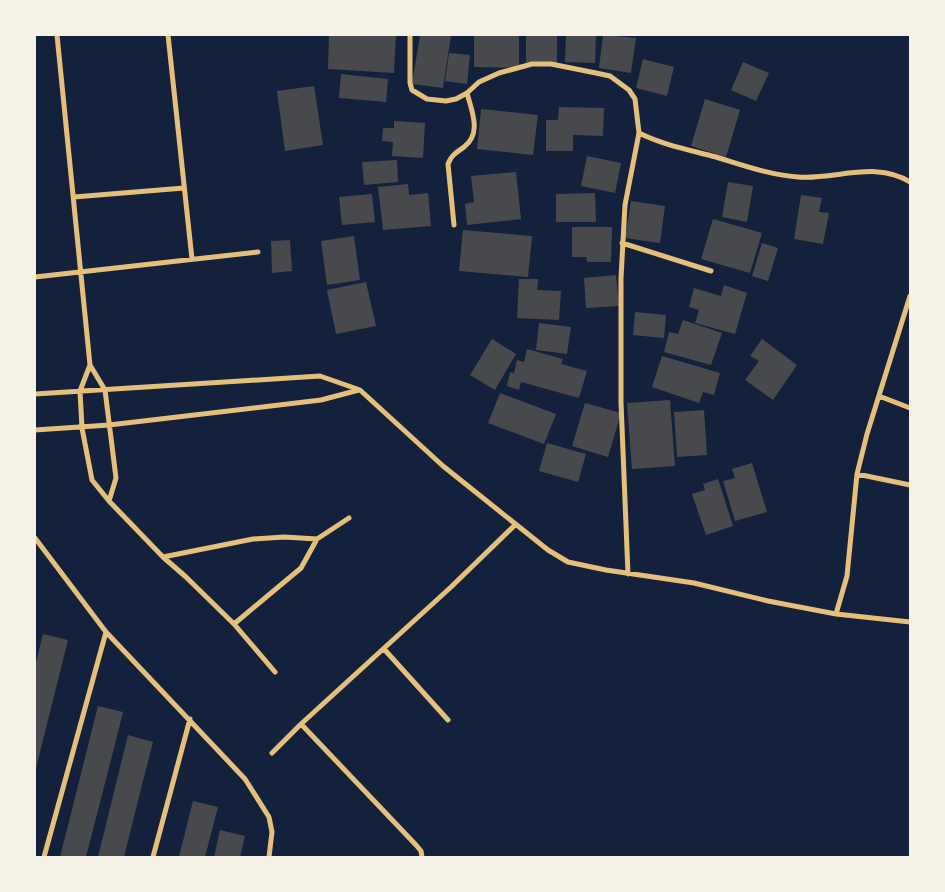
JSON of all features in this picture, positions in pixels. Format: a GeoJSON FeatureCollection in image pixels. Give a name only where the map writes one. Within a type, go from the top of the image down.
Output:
{"type":"FeatureCollection","features":[{"type":"Feature","properties":{"kind":"street"},"geometry":{"type":"LineString","coordinates":[[57,35],[90,366],[105,390],[116,478],[109,501]]}},
{"type":"Feature","properties":{"kind":"street"},"geometry":{"type":"LineString","coordinates":[[168,35],[192,259]]}},
{"type":"Feature","properties":{"kind":"street"},"geometry":{"type":"LineString","coordinates":[[410,35],[410,83],[412,90],[428,99],[446,101],[456,99],[467,93],[479,82],[499,73],[532,64],[551,64],[610,76],[629,90],[635,100],[639,132],[625,205],[622,242],[621,402],[628,574]]}},
{"type":"Feature","properties":{"kind":"street"},"geometry":{"type":"LineString","coordinates":[[454,225],[448,164],[451,156],[472,140],[476,128],[467,93]]}},
{"type":"Feature","properties":{"kind":"street"},"geometry":{"type":"LineString","coordinates":[[639,132],[669,145],[796,177],[824,177],[861,172],[885,172],[897,175],[910,182]]}},
{"type":"Feature","properties":{"kind":"street"},"geometry":{"type":"LineString","coordinates":[[74,197],[184,188]]}},
{"type":"Feature","properties":{"kind":"street"},"geometry":{"type":"LineString","coordinates":[[622,242],[711,272]]}},
{"type":"Feature","properties":{"kind":"street"},"geometry":{"type":"LineString","coordinates":[[35,277],[258,252]]}},
{"type":"Feature","properties":{"kind":"street"},"geometry":{"type":"LineString","coordinates":[[836,614],[847,576],[858,474],[867,434],[910,296]]}},
{"type":"Feature","properties":{"kind":"street"},"geometry":{"type":"LineString","coordinates":[[90,366],[80,391],[82,428],[92,480],[109,501],[163,556],[234,624],[275,672]]}},
{"type":"Feature","properties":{"kind":"street"},"geometry":{"type":"LineString","coordinates":[[35,394],[320,376],[360,390],[443,466],[548,550],[564,560],[628,574],[694,583],[768,601],[836,614],[910,622]]}},
{"type":"Feature","properties":{"kind":"street"},"geometry":{"type":"LineString","coordinates":[[35,430],[82,428],[321,400],[360,390]]}},
{"type":"Feature","properties":{"kind":"street"},"geometry":{"type":"LineString","coordinates":[[879,396],[910,408]]}},
{"type":"Feature","properties":{"kind":"street"},"geometry":{"type":"LineString","coordinates":[[858,474],[910,484]]}},
{"type":"Feature","properties":{"kind":"street"},"geometry":{"type":"LineString","coordinates":[[234,624],[300,568],[316,539],[349,518]]}},
{"type":"Feature","properties":{"kind":"street"},"geometry":{"type":"LineString","coordinates":[[272,753],[515,524]]}},
{"type":"Feature","properties":{"kind":"street"},"geometry":{"type":"LineString","coordinates":[[163,556],[253,540],[284,537],[316,539]]}},
{"type":"Feature","properties":{"kind":"street"},"geometry":{"type":"LineString","coordinates":[[35,538],[106,632],[245,779],[269,817],[272,832],[269,857]]}},
{"type":"Feature","properties":{"kind":"street"},"geometry":{"type":"LineString","coordinates":[[44,857],[106,632]]}},
{"type":"Feature","properties":{"kind":"street"},"geometry":{"type":"LineString","coordinates":[[384,649],[448,720]]}},
{"type":"Feature","properties":{"kind":"street"},"geometry":{"type":"LineString","coordinates":[[153,857],[190,720]]}},
{"type":"Feature","properties":{"kind":"street"},"geometry":{"type":"LineString","coordinates":[[301,724],[416,845],[421,851],[422,857]]}},
{"type":"Feature","properties":{"kind":"building"},"geometry":{"type":"Polygon","coordinates":[[[329,35],[396,35],[394,73],[328,69],[329,35]]]}},
{"type":"Feature","properties":{"kind":"building"},"geometry":{"type":"Polygon","coordinates":[[[420,35],[451,35],[443,88],[412,84],[420,35]]]}},
{"type":"Feature","properties":{"kind":"building"},"geometry":{"type":"Polygon","coordinates":[[[474,35],[519,35],[519,68],[474,67],[474,35]]]}},
{"type":"Feature","properties":{"kind":"building"},"geometry":{"type":"Polygon","coordinates":[[[526,35],[557,35],[557,63],[526,62],[526,35]]]}},
{"type":"Feature","properties":{"kind":"building"},"geometry":{"type":"Polygon","coordinates":[[[566,35],[596,35],[595,63],[565,62],[566,35]]]}},
{"type":"Feature","properties":{"kind":"building"},"geometry":{"type":"Polygon","coordinates":[[[603,35],[636,38],[631,73],[599,68],[603,35]]]}},
{"type":"Feature","properties":{"kind":"building"},"geometry":{"type":"Polygon","coordinates":[[[449,53],[470,55],[467,84],[445,81],[449,53]]]}},
{"type":"Feature","properties":{"kind":"building"},"geometry":{"type":"Polygon","coordinates":[[[643,59],[674,67],[667,96],[636,88],[643,59]]]}},
{"type":"Feature","properties":{"kind":"building"},"geometry":{"type":"Polygon","coordinates":[[[743,62],[769,73],[756,101],[731,90],[743,62]]]}},
{"type":"Feature","properties":{"kind":"building"},"geometry":{"type":"Polygon","coordinates":[[[341,74],[388,79],[386,102],[339,98],[341,74]]]}},
{"type":"Feature","properties":{"kind":"building"},"geometry":{"type":"Polygon","coordinates":[[[314,86],[323,145],[285,151],[277,91],[314,86]]]}},
{"type":"Feature","properties":{"kind":"building"},"geometry":{"type":"Polygon","coordinates":[[[705,99],[740,110],[726,157],[691,146],[705,99]]]}},
{"type":"Feature","properties":{"kind":"building"},"geometry":{"type":"Polygon","coordinates":[[[559,107],[604,108],[603,136],[573,135],[573,151],[546,151],[546,120],[558,120],[559,107]]]}},
{"type":"Feature","properties":{"kind":"building"},"geometry":{"type":"Polygon","coordinates":[[[481,109],[538,115],[533,155],[477,149],[481,109]]]}},
{"type":"Feature","properties":{"kind":"building"},"geometry":{"type":"Polygon","coordinates":[[[394,121],[425,123],[423,158],[392,156],[393,142],[382,141],[383,128],[394,128],[394,121]]]}},
{"type":"Feature","properties":{"kind":"building"},"geometry":{"type":"Polygon","coordinates":[[[587,156],[621,163],[615,193],[581,186],[587,156]]]}},
{"type":"Feature","properties":{"kind":"building"},"geometry":{"type":"Polygon","coordinates":[[[397,160],[398,182],[364,185],[362,162],[397,160]]]}},
{"type":"Feature","properties":{"kind":"building"},"geometry":{"type":"Polygon","coordinates":[[[516,172],[521,219],[467,225],[465,204],[474,202],[471,176],[516,172]]]}},
{"type":"Feature","properties":{"kind":"building"},"geometry":{"type":"Polygon","coordinates":[[[728,182],[753,186],[747,222],[722,217],[728,182]]]}},
{"type":"Feature","properties":{"kind":"building"},"geometry":{"type":"Polygon","coordinates":[[[408,184],[409,195],[428,193],[431,226],[383,230],[378,187],[408,184]]]}},
{"type":"Feature","properties":{"kind":"building"},"geometry":{"type":"Polygon","coordinates":[[[595,193],[596,222],[556,222],[556,194],[595,193]]]}},
{"type":"Feature","properties":{"kind":"building"},"geometry":{"type":"Polygon","coordinates":[[[372,194],[375,222],[342,225],[339,197],[372,194]]]}},
{"type":"Feature","properties":{"kind":"building"},"geometry":{"type":"Polygon","coordinates":[[[801,195],[822,198],[819,212],[829,213],[823,244],[794,239],[801,195]]]}},
{"type":"Feature","properties":{"kind":"building"},"geometry":{"type":"Polygon","coordinates":[[[631,201],[665,206],[660,243],[625,238],[631,201]]]}},
{"type":"Feature","properties":{"kind":"building"},"geometry":{"type":"Polygon","coordinates":[[[713,219],[762,233],[750,273],[701,259],[713,219]]]}},
{"type":"Feature","properties":{"kind":"building"},"geometry":{"type":"Polygon","coordinates":[[[572,227],[612,227],[611,262],[587,262],[586,257],[572,257],[572,227]]]}},
{"type":"Feature","properties":{"kind":"building"},"geometry":{"type":"Polygon","coordinates":[[[463,230],[532,236],[528,277],[459,271],[463,230]]]}},
{"type":"Feature","properties":{"kind":"building"},"geometry":{"type":"Polygon","coordinates":[[[354,236],[360,280],[327,285],[321,241],[354,236]]]}},
{"type":"Feature","properties":{"kind":"building"},"geometry":{"type":"Polygon","coordinates":[[[290,240],[292,271],[272,273],[271,241],[290,240]]]}},
{"type":"Feature","properties":{"kind":"building"},"geometry":{"type":"Polygon","coordinates":[[[762,243],[778,248],[768,281],[752,276],[762,243]]]}},
{"type":"Feature","properties":{"kind":"building"},"geometry":{"type":"Polygon","coordinates":[[[616,275],[619,306],[586,308],[584,278],[616,275]]]}},
{"type":"Feature","properties":{"kind":"building"},"geometry":{"type":"Polygon","coordinates":[[[519,279],[538,279],[537,290],[561,291],[559,320],[517,318],[519,279]]]}},
{"type":"Feature","properties":{"kind":"building"},"geometry":{"type":"Polygon","coordinates":[[[366,282],[376,326],[336,334],[327,290],[366,282]]]}},
{"type":"Feature","properties":{"kind":"building"},"geometry":{"type":"Polygon","coordinates":[[[724,285],[747,293],[735,334],[695,323],[699,310],[689,307],[694,288],[721,296],[724,285]]]}},
{"type":"Feature","properties":{"kind":"building"},"geometry":{"type":"Polygon","coordinates":[[[635,312],[666,315],[664,338],[633,335],[635,312]]]}},
{"type":"Feature","properties":{"kind":"building"},"geometry":{"type":"Polygon","coordinates":[[[683,320],[722,333],[711,365],[664,352],[669,332],[678,334],[683,320]]]}},
{"type":"Feature","properties":{"kind":"building"},"geometry":{"type":"Polygon","coordinates":[[[539,323],[571,327],[567,354],[536,350],[539,323]]]}},
{"type":"Feature","properties":{"kind":"building"},"geometry":{"type":"Polygon","coordinates":[[[492,339],[516,354],[495,390],[470,375],[492,339]]]}},
{"type":"Feature","properties":{"kind":"building"},"geometry":{"type":"Polygon","coordinates":[[[762,339],[797,365],[773,400],[745,380],[759,361],[750,356],[762,339]]]}},
{"type":"Feature","properties":{"kind":"building"},"geometry":{"type":"Polygon","coordinates":[[[527,349],[563,359],[561,364],[587,371],[579,398],[521,382],[519,390],[507,386],[510,372],[514,373],[517,360],[524,362],[527,349]]]}},
{"type":"Feature","properties":{"kind":"building"},"geometry":{"type":"Polygon","coordinates":[[[662,356],[720,373],[714,395],[703,392],[699,403],[652,387],[662,356]]]}},
{"type":"Feature","properties":{"kind":"building"},"geometry":{"type":"Polygon","coordinates":[[[500,393],[556,414],[544,444],[488,423],[500,393]]]}},
{"type":"Feature","properties":{"kind":"building"},"geometry":{"type":"Polygon","coordinates":[[[670,400],[675,466],[632,469],[627,403],[670,400]]]}},
{"type":"Feature","properties":{"kind":"building"},"geometry":{"type":"Polygon","coordinates":[[[585,403],[621,413],[608,457],[572,446],[585,403]]]}},
{"type":"Feature","properties":{"kind":"building"},"geometry":{"type":"Polygon","coordinates":[[[704,410],[707,455],[677,457],[674,412],[704,410]]]}},
{"type":"Feature","properties":{"kind":"building"},"geometry":{"type":"Polygon","coordinates":[[[547,443],[586,454],[578,482],[539,471],[547,443]]]}},
{"type":"Feature","properties":{"kind":"building"},"geometry":{"type":"Polygon","coordinates":[[[752,463],[767,512],[735,521],[723,481],[735,478],[732,469],[752,463]]]}},
{"type":"Feature","properties":{"kind":"building"},"geometry":{"type":"Polygon","coordinates":[[[718,479],[733,526],[706,535],[692,494],[705,490],[703,484],[718,479]]]}},
{"type":"Feature","properties":{"kind":"building"},"geometry":{"type":"Polygon","coordinates":[[[43,634],[68,640],[36,768],[35,666],[43,634]]]}},
{"type":"Feature","properties":{"kind":"building"},"geometry":{"type":"Polygon","coordinates":[[[98,706],[123,712],[113,752],[86,857],[60,857],[98,706]]]}},
{"type":"Feature","properties":{"kind":"building"},"geometry":{"type":"Polygon","coordinates":[[[128,735],[153,742],[124,857],[98,857],[128,735]]]}},
{"type":"Feature","properties":{"kind":"building"},"geometry":{"type":"Polygon","coordinates":[[[193,801],[218,807],[205,857],[179,857],[193,801]]]}},
{"type":"Feature","properties":{"kind":"building"},"geometry":{"type":"Polygon","coordinates":[[[220,830],[245,836],[240,857],[214,857],[220,830]]]}}]}
